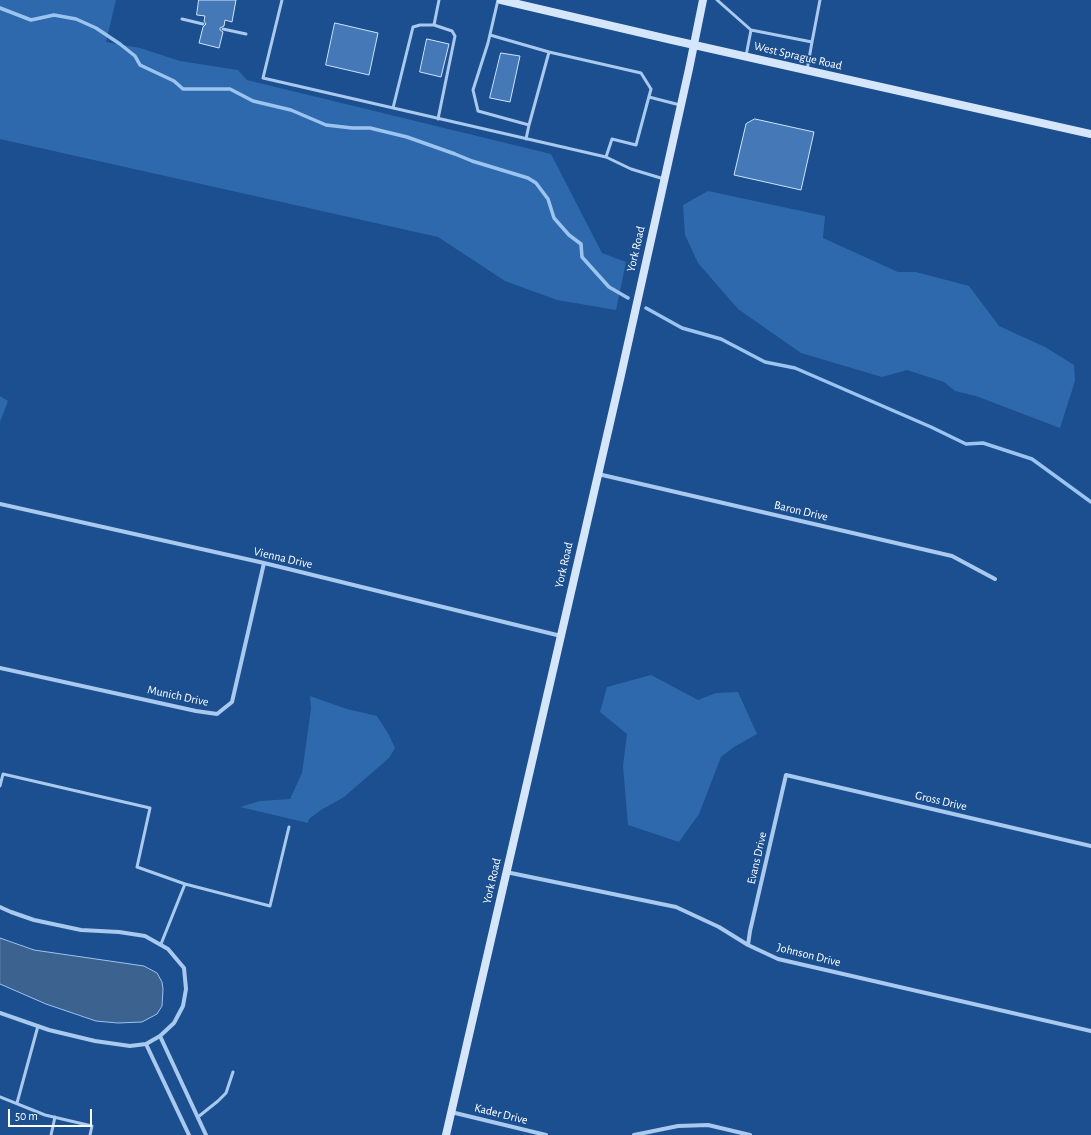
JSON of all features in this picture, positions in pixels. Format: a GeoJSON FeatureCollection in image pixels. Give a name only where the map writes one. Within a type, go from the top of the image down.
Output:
{"type":"FeatureCollection","features":[{"type":"Feature","properties":{"kind":"street","name":"West Sprague Road"},"geometry":{"type":"LineString","coordinates":[[500,0],[693,45],[1091,134]]}},
{"type":"Feature","properties":{"kind":"street","name":"York Road"},"geometry":{"type":"LineString","coordinates":[[446,1135],[598,474],[681,106],[702,0]]}},
{"type":"Feature","properties":{"kind":"street","name":"Baron Drive"},"geometry":{"type":"LineString","coordinates":[[598,474],[952,556],[995,578]]}},
{"type":"Feature","properties":{"kind":"street","name":"Vienna Drive"},"geometry":{"type":"LineString","coordinates":[[0,504],[264,563],[560,636]]}},
{"type":"Feature","properties":{"kind":"street","name":"Munich Drive"},"geometry":{"type":"LineString","coordinates":[[0,668],[196,711],[217,714],[232,702],[264,563]]}},
{"type":"Feature","properties":{"kind":"street","name":"Gross Drive"},"geometry":{"type":"LineString","coordinates":[[786,775],[1091,846]]}},
{"type":"Feature","properties":{"kind":"street","name":"Evans Drive"},"geometry":{"type":"LineString","coordinates":[[748,945],[750,930],[786,775]]}},
{"type":"Feature","properties":{"kind":"street","name":"Johnson Drive"},"geometry":{"type":"LineString","coordinates":[[506,872],[676,907],[719,927],[748,945],[778,959],[1091,1031]]}},
{"type":"Feature","properties":{"kind":"street"},"geometry":{"type":"LineString","coordinates":[[0,907],[34,920],[81,930],[119,932],[146,936],[168,949],[184,968],[186,989],[183,1006],[174,1023],[160,1036],[146,1044],[130,1046],[95,1040],[38,1026],[0,1013]]}},
{"type":"Feature","properties":{"kind":"street"},"geometry":{"type":"LineString","coordinates":[[160,1036],[206,1135]]}},
{"type":"Feature","properties":{"kind":"street"},"geometry":{"type":"LineString","coordinates":[[146,1044],[189,1135]]}},
{"type":"Feature","properties":{"kind":"street","name":"Kader Drive"},"geometry":{"type":"LineString","coordinates":[[451,1112],[546,1135]]}},
{"type":"Feature","properties":{"kind":"street"},"geometry":{"type":"LineString","coordinates":[[634,1135],[678,1126],[708,1125],[750,1135]]}},
{"type":"Feature","properties":{"kind":"lane"},"geometry":{"type":"LineString","coordinates":[[282,0],[263,78],[606,157],[631,169],[664,178]]}},
{"type":"Feature","properties":{"kind":"lane"},"geometry":{"type":"LineString","coordinates":[[434,25],[439,0]]}},
{"type":"Feature","properties":{"kind":"lane"},"geometry":{"type":"LineString","coordinates":[[500,0],[473,90],[478,111],[530,125]]}},
{"type":"Feature","properties":{"kind":"lane"},"geometry":{"type":"LineString","coordinates":[[717,0],[751,30],[812,42]]}},
{"type":"Feature","properties":{"kind":"lane"},"geometry":{"type":"LineString","coordinates":[[806,70],[820,0]]}},
{"type":"Feature","properties":{"kind":"lane"},"geometry":{"type":"LineString","coordinates":[[182,19],[203,24]]}},
{"type":"Feature","properties":{"kind":"lane"},"geometry":{"type":"LineString","coordinates":[[393,108],[413,27],[420,25],[434,25],[452,31],[455,36],[438,119]]}},
{"type":"Feature","properties":{"kind":"lane"},"geometry":{"type":"LineString","coordinates":[[224,29],[246,34]]}},
{"type":"Feature","properties":{"kind":"lane"},"geometry":{"type":"LineString","coordinates":[[746,56],[751,30]]}},
{"type":"Feature","properties":{"kind":"lane"},"geometry":{"type":"LineString","coordinates":[[490,35],[549,52],[641,73],[651,89],[636,145],[612,139],[606,157]]}},
{"type":"Feature","properties":{"kind":"lane"},"geometry":{"type":"LineString","coordinates":[[526,139],[549,52]]}},
{"type":"Feature","properties":{"kind":"lane"},"geometry":{"type":"LineString","coordinates":[[649,97],[681,106]]}},
{"type":"Feature","properties":{"kind":"lane"},"geometry":{"type":"LineString","coordinates":[[0,786],[3,774],[150,808],[137,867],[184,884],[270,906],[289,827]]}},
{"type":"Feature","properties":{"kind":"lane"},"geometry":{"type":"LineString","coordinates":[[161,944],[184,884]]}},
{"type":"Feature","properties":{"kind":"lane"},"geometry":{"type":"LineString","coordinates":[[17,1103],[38,1026]]}},
{"type":"Feature","properties":{"kind":"lane"},"geometry":{"type":"LineString","coordinates":[[198,1117],[226,1093],[233,1072]]}},
{"type":"Feature","properties":{"kind":"lane"},"geometry":{"type":"LineString","coordinates":[[0,1097],[45,1115],[92,1126],[90,1135]]}},
{"type":"Feature","properties":{"kind":"lane"},"geometry":{"type":"LineString","coordinates":[[51,1135],[55,1117]]}},
{"type":"Feature","properties":{"kind":"shaded area"},"geometry":{"type":"Polygon","coordinates":[[[0,0],[116,0],[106,42],[140,48],[180,61],[238,70],[247,80],[551,154],[602,253],[626,262],[616,310],[557,300],[505,281],[438,237],[0,139],[0,0]]]}},
{"type":"Feature","properties":{"kind":"shaded area"},"geometry":{"type":"Polygon","coordinates":[[[708,191],[825,216],[823,238],[898,272],[916,272],[969,286],[999,326],[1045,347],[1074,365],[1075,381],[1060,428],[976,396],[955,391],[944,382],[907,370],[882,377],[801,353],[738,309],[698,263],[685,235],[683,205],[708,191]]]}},
{"type":"Feature","properties":{"kind":"shaded area"},"geometry":{"type":"Polygon","coordinates":[[[0,396],[8,401],[0,422],[0,396]]]}},
{"type":"Feature","properties":{"kind":"shaded area"},"geometry":{"type":"Polygon","coordinates":[[[651,675],[698,700],[716,693],[738,692],[757,734],[734,747],[721,757],[699,814],[679,842],[628,825],[623,766],[627,734],[600,712],[607,687],[651,675]]]}},
{"type":"Feature","properties":{"kind":"shaded area"},"geometry":{"type":"Polygon","coordinates":[[[310,696],[347,709],[377,716],[395,748],[389,758],[344,797],[321,810],[309,819],[308,823],[240,807],[260,801],[290,799],[302,773],[311,709],[310,696]]]}},
{"type":"Feature","properties":{"kind":"shaded area"},"geometry":{"type":"Polygon","coordinates":[[[0,938],[34,950],[144,966],[157,973],[162,982],[162,1006],[157,1014],[142,1022],[118,1023],[96,1021],[46,1004],[0,984],[0,938]]]}},
{"type":"Feature","properties":{"kind":"building"},"geometry":{"type":"Polygon","coordinates":[[[199,0],[236,0],[232,22],[225,20],[224,26],[220,28],[223,32],[219,48],[199,43],[203,27],[206,24],[204,21],[205,16],[197,15],[199,0]]]}},
{"type":"Feature","properties":{"kind":"building"},"geometry":{"type":"Polygon","coordinates":[[[335,23],[378,33],[369,75],[326,65],[335,23]]]}},
{"type":"Feature","properties":{"kind":"building"},"geometry":{"type":"Polygon","coordinates":[[[427,39],[449,44],[441,77],[420,72],[427,39]]]}},
{"type":"Feature","properties":{"kind":"building"},"geometry":{"type":"Polygon","coordinates":[[[501,53],[520,56],[510,102],[490,98],[501,53]]]}},
{"type":"Feature","properties":{"kind":"building"},"geometry":{"type":"Polygon","coordinates":[[[755,119],[814,132],[801,190],[734,175],[746,124],[755,119]]]}},
{"type":"Feature","properties":{"kind":"waterway"},"geometry":{"type":"LineString","coordinates":[[0,8],[31,20],[54,15],[76,19],[96,28],[120,44],[135,56],[140,65],[174,81],[183,89],[230,89],[253,101],[291,110],[326,125],[352,128],[370,128],[407,137],[472,161],[528,178],[536,183],[548,199],[554,218],[569,235],[581,244],[582,257],[609,287],[628,298]]}},
{"type":"Feature","properties":{"kind":"waterway"},"geometry":{"type":"LineString","coordinates":[[646,308],[682,328],[721,339],[765,362],[795,368],[931,427],[966,444],[983,443],[1032,459],[1091,502]]}}]}
